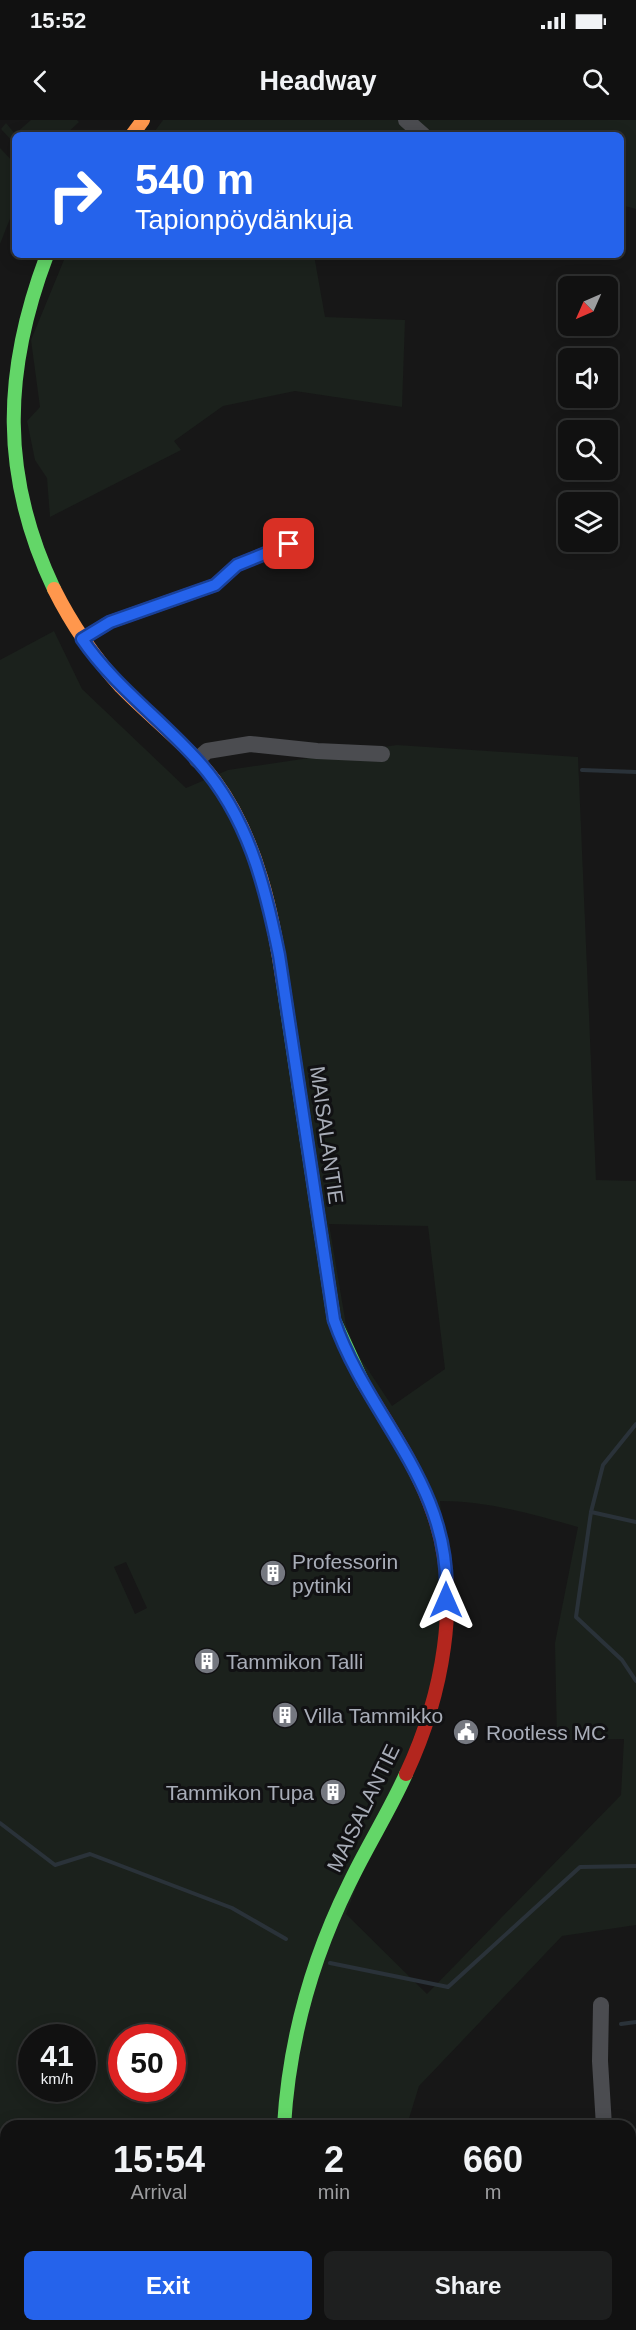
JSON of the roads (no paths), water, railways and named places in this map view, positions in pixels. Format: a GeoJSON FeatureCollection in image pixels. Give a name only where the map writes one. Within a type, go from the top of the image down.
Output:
{"type":"FeatureCollection","features":[{"type":"Feature","properties":{"kind":"main road","name":"MAISALANTIE"},"geometry":{"type":"LineString","coordinates":[[45,258],[36,275],[17,325],[7,370],[5,435],[13,485],[22,515],[41,562],[82,639],[125,691],[197,760],[225,796],[240,822],[266,896],[279,955],[334,1320],[350,1361],[398,1438],[419,1477],[434,1515],[448,1580],[444,1642],[430,1711],[396,1796],[356,1869],[320,1954],[294,2046],[285,2120]]}},
{"type":"Feature","properties":{"kind":"main road"},"geometry":{"type":"LineString","coordinates":[[82,639],[110,622],[215,585],[237,565],[306,537]]}},
{"type":"Feature","properties":{"kind":"street"},"geometry":{"type":"LineString","coordinates":[[406,120],[420,132]]}},
{"type":"Feature","properties":{"kind":"street"},"geometry":{"type":"LineString","coordinates":[[197,760],[207,751],[250,744],[316,751],[382,754]]}},
{"type":"Feature","properties":{"kind":"street"},"geometry":{"type":"LineString","coordinates":[[601,2005],[600,2061],[604,2120]]}},
{"type":"Feature","properties":{"kind":"waterway"},"geometry":{"type":"LineString","coordinates":[[582,770],[636,772]]}},
{"type":"Feature","properties":{"kind":"waterway"},"geometry":{"type":"LineString","coordinates":[[636,1424],[603,1465],[591,1512],[576,1617],[622,1660],[636,1681]]}},
{"type":"Feature","properties":{"kind":"waterway"},"geometry":{"type":"LineString","coordinates":[[591,1512],[636,1522]]}},
{"type":"Feature","properties":{"kind":"waterway"},"geometry":{"type":"LineString","coordinates":[[0,1823],[55,1865],[90,1854],[232,1908],[286,1939]]}},
{"type":"Feature","properties":{"kind":"waterway"},"geometry":{"type":"LineString","coordinates":[[330,1963],[448,1987],[580,1867],[636,1866]]}},
{"type":"Feature","properties":{"kind":"waterway"},"geometry":{"type":"LineString","coordinates":[[621,2024],[636,2022]]}},
{"type":"Feature","properties":{"kind":"place","name":"Professorin pytinki"},"geometry":{"type":"Point","coordinates":[273,1573]}},
{"type":"Feature","properties":{"kind":"place","name":"Tammikon Talli"},"geometry":{"type":"Point","coordinates":[207,1661]}},
{"type":"Feature","properties":{"kind":"place","name":"Villa Tammikko"},"geometry":{"type":"Point","coordinates":[285,1715]}},
{"type":"Feature","properties":{"kind":"place","name":"Rootless MC"},"geometry":{"type":"Point","coordinates":[466,1732]}},
{"type":"Feature","properties":{"kind":"place","name":"Tammikon Tupa"},"geometry":{"type":"Point","coordinates":[333,1792]}}]}
